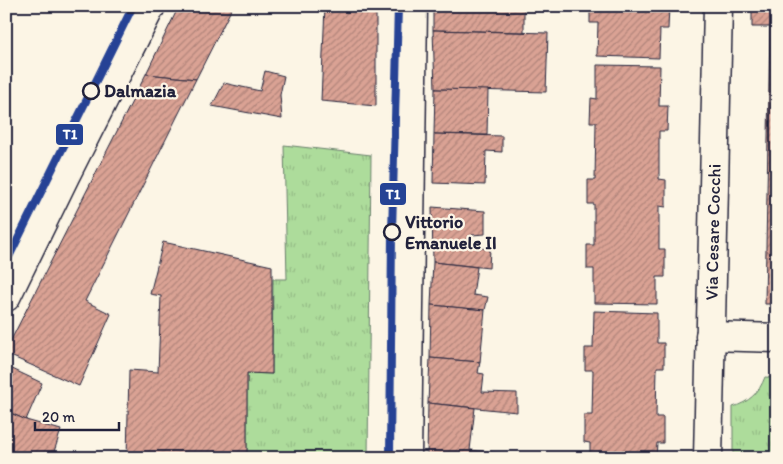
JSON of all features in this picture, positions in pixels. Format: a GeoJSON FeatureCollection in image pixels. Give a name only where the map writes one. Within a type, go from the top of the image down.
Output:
{"type":"FeatureCollection","features":[{"type":"Feature","properties":{"kind":"street"},"geometry":{"type":"LineString","coordinates":[[6,297],[151,6]]}},
{"type":"Feature","properties":{"kind":"street"},"geometry":{"type":"LineString","coordinates":[[407,458],[413,6]]}},
{"type":"Feature","properties":{"kind":"street","name":"Via Cesare Cocchi"},"geometry":{"type":"LineString","coordinates":[[708,458],[718,6]]}},
{"type":"Feature","properties":{"kind":"street"},"geometry":{"type":"LineString","coordinates":[[710,336],[777,338]]}},
{"type":"Feature","properties":{"kind":"green space"},"geometry":{"type":"Polygon","coordinates":[[[284,145],[371,155],[368,458],[247,458],[247,373],[272,374],[273,279],[287,279],[284,145]]]}},
{"type":"Feature","properties":{"kind":"green space"},"geometry":{"type":"Polygon","coordinates":[[[765,377],[777,378],[777,458],[733,458],[733,407],[753,396],[760,388],[765,377]]]}},
{"type":"Feature","properties":{"kind":"building"},"geometry":{"type":"Polygon","coordinates":[[[179,6],[233,6],[196,79],[146,74],[179,6]]]}},
{"type":"Feature","properties":{"kind":"building"},"geometry":{"type":"Polygon","coordinates":[[[325,6],[376,6],[376,106],[321,101],[325,6]]]}},
{"type":"Feature","properties":{"kind":"building"},"geometry":{"type":"Polygon","coordinates":[[[433,6],[524,6],[524,32],[433,30],[433,6]]]}},
{"type":"Feature","properties":{"kind":"building"},"geometry":{"type":"Polygon","coordinates":[[[590,6],[669,6],[668,29],[660,29],[659,58],[597,56],[598,23],[590,23],[590,6]]]}},
{"type":"Feature","properties":{"kind":"building"},"geometry":{"type":"Polygon","coordinates":[[[752,6],[777,6],[777,304],[765,304],[770,27],[752,27],[752,6]]]}},
{"type":"Feature","properties":{"kind":"building"},"geometry":{"type":"Polygon","coordinates":[[[433,30],[548,33],[546,92],[435,89],[433,30]]]}},
{"type":"Feature","properties":{"kind":"building"},"geometry":{"type":"Polygon","coordinates":[[[597,65],[660,66],[659,106],[668,106],[667,131],[659,131],[659,179],[666,180],[666,207],[659,206],[659,249],[665,249],[665,277],[657,277],[657,304],[594,303],[594,269],[587,269],[587,245],[594,245],[594,204],[588,204],[588,180],[595,180],[596,122],[590,122],[591,98],[597,99],[597,65]]]}},
{"type":"Feature","properties":{"kind":"building"},"geometry":{"type":"Polygon","coordinates":[[[265,71],[284,76],[280,95],[282,119],[212,106],[224,83],[260,91],[265,71]]]}},
{"type":"Feature","properties":{"kind":"building"},"geometry":{"type":"Polygon","coordinates":[[[146,74],[196,79],[85,301],[111,314],[79,386],[6,354],[6,350],[146,74]]]}},
{"type":"Feature","properties":{"kind":"building"},"geometry":{"type":"Polygon","coordinates":[[[435,89],[488,90],[487,135],[434,134],[435,89]]]}},
{"type":"Feature","properties":{"kind":"building"},"geometry":{"type":"Polygon","coordinates":[[[434,134],[502,136],[502,152],[486,151],[485,185],[433,183],[434,134]]]}},
{"type":"Feature","properties":{"kind":"building"},"geometry":{"type":"Polygon","coordinates":[[[432,207],[485,211],[485,234],[472,235],[471,247],[490,249],[489,268],[433,262],[432,207]]]}},
{"type":"Feature","properties":{"kind":"building"},"geometry":{"type":"Polygon","coordinates":[[[163,242],[272,266],[272,374],[247,373],[247,458],[127,458],[129,370],[158,372],[161,296],[150,294],[163,242]]]}},
{"type":"Feature","properties":{"kind":"building"},"geometry":{"type":"Polygon","coordinates":[[[433,262],[477,267],[473,295],[488,297],[485,310],[431,305],[433,262]]]}},
{"type":"Feature","properties":{"kind":"building"},"geometry":{"type":"Polygon","coordinates":[[[431,305],[485,310],[480,362],[430,358],[431,305]]]}},
{"type":"Feature","properties":{"kind":"building"},"geometry":{"type":"Polygon","coordinates":[[[594,311],[657,313],[657,343],[664,343],[664,367],[657,367],[656,417],[663,417],[663,443],[657,443],[656,458],[590,458],[590,443],[584,442],[584,415],[592,415],[593,370],[585,370],[585,348],[593,348],[594,311]]]}},
{"type":"Feature","properties":{"kind":"building"},"geometry":{"type":"Polygon","coordinates":[[[430,358],[480,362],[478,373],[484,374],[482,392],[517,393],[517,412],[428,403],[430,358]]]}},
{"type":"Feature","properties":{"kind":"building"},"geometry":{"type":"Polygon","coordinates":[[[6,366],[42,383],[26,420],[6,411],[6,366]]]}},
{"type":"Feature","properties":{"kind":"building"},"geometry":{"type":"Polygon","coordinates":[[[428,403],[475,408],[470,450],[509,454],[509,458],[427,458],[428,403]]]}},
{"type":"Feature","properties":{"kind":"building"},"geometry":{"type":"Polygon","coordinates":[[[6,411],[26,420],[61,430],[52,458],[6,458],[6,411]]]}},
{"type":"Feature","properties":{"kind":"transit line","name":"T1"},"geometry":{"type":"LineString","coordinates":[[6,263],[133,6]]}},
{"type":"Feature","properties":{"kind":"transit line","name":"T1"},"geometry":{"type":"LineString","coordinates":[[390,458],[392,232],[398,6]]}},
{"type":"Feature","properties":{"kind":"place","name":"Dalmazia"},"geometry":{"type":"Point","coordinates":[91,91]}},
{"type":"Feature","properties":{"kind":"place","name":"Vittorio Emanuele II"},"geometry":{"type":"Point","coordinates":[392,232]}}]}
